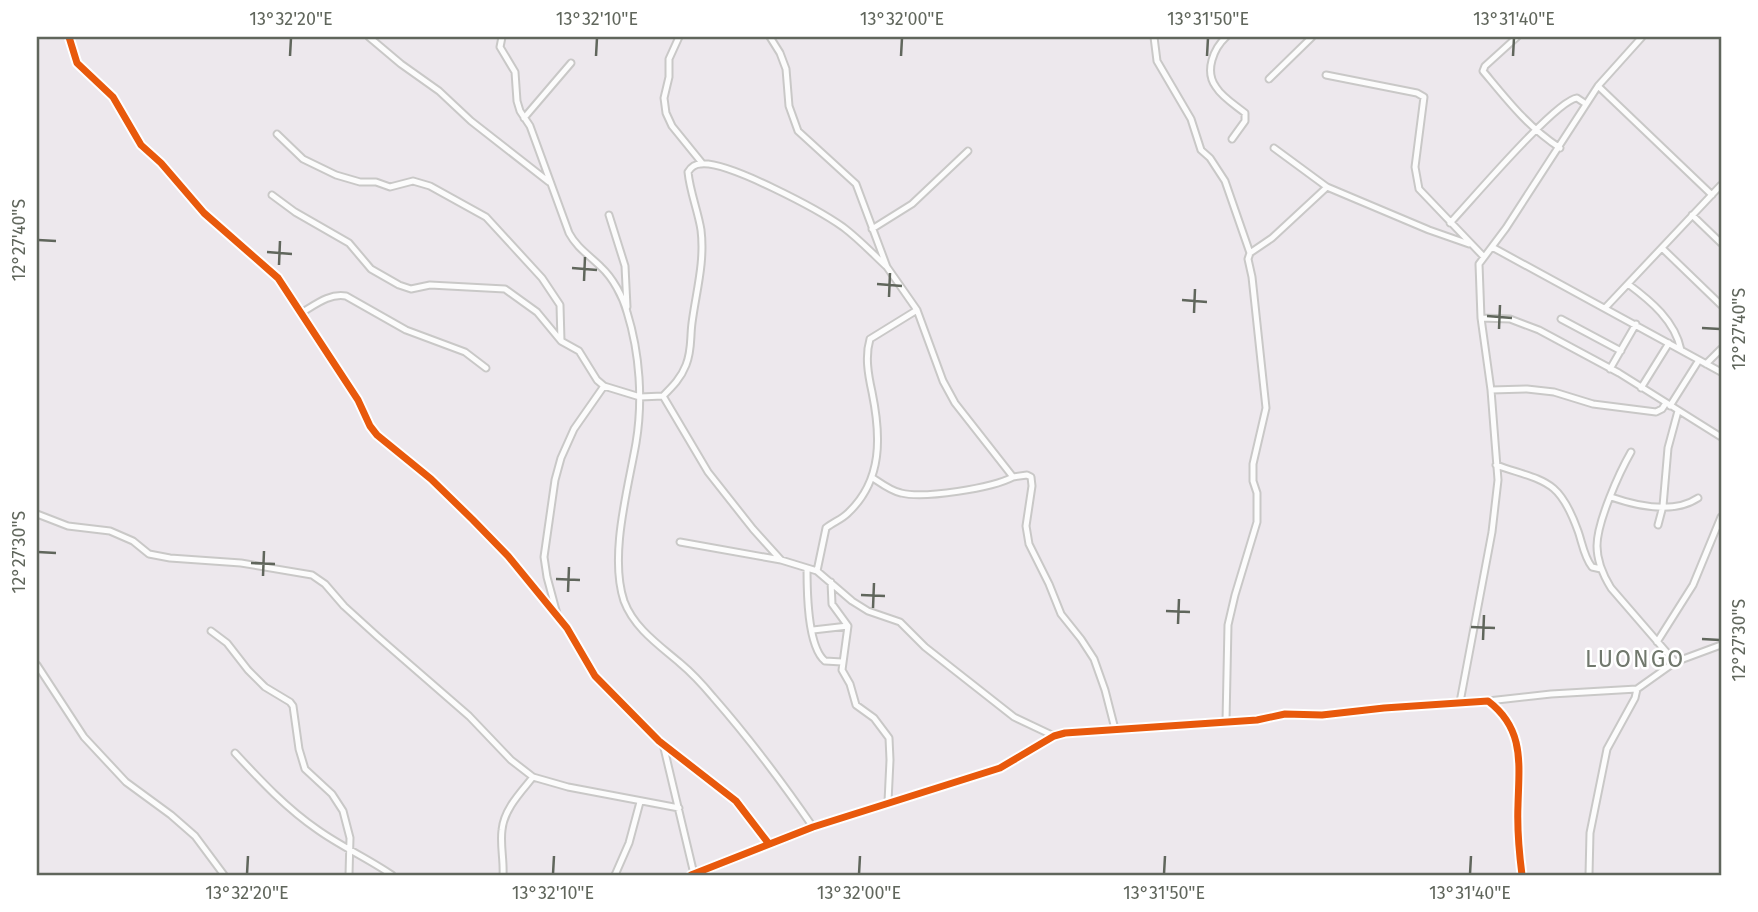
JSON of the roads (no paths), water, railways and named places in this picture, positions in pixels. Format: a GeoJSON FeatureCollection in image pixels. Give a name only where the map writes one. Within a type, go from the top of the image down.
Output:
{"type":"FeatureCollection","features":[{"type":"Feature","properties":{"kind":"street"},"geometry":{"type":"LineString","coordinates":[[69,37],[77,63],[113,97],[141,145],[161,163],[204,213],[278,278],[377,435],[430,479],[508,556],[558,617],[594,676],[663,744],[736,801],[769,844]]}},
{"type":"Feature","properties":{"kind":"street"},"geometry":{"type":"LineString","coordinates":[[369,37],[551,184]]}},
{"type":"Feature","properties":{"kind":"street"},"geometry":{"type":"LineString","coordinates":[[502,37],[500,47],[515,72],[517,101],[530,126],[569,233],[575,244],[609,275],[627,310]]}},
{"type":"Feature","properties":{"kind":"street"},"geometry":{"type":"LineString","coordinates":[[679,37],[669,59],[669,78],[664,98],[666,113],[672,125],[702,163]]}},
{"type":"Feature","properties":{"kind":"street"},"geometry":{"type":"LineString","coordinates":[[770,37],[786,69],[789,106],[798,131],[856,184],[887,267]]}},
{"type":"Feature","properties":{"kind":"street"},"geometry":{"type":"LineString","coordinates":[[1154,37],[1157,61],[1191,119],[1201,150],[1210,158],[1225,181],[1250,253]]}},
{"type":"Feature","properties":{"kind":"street"},"geometry":{"type":"LineString","coordinates":[[1226,37],[1213,52],[1212,80],[1216,88],[1245,113],[1245,121],[1232,139]]}},
{"type":"Feature","properties":{"kind":"street"},"geometry":{"type":"LineString","coordinates":[[1297,37],[1304,44]]}},
{"type":"Feature","properties":{"kind":"street"},"geometry":{"type":"LineString","coordinates":[[1269,79],[1312,37]]}},
{"type":"Feature","properties":{"kind":"street"},"geometry":{"type":"LineString","coordinates":[[1517,37],[1485,66],[1483,71],[1535,131],[1560,148]]}},
{"type":"Feature","properties":{"kind":"street"},"geometry":{"type":"LineString","coordinates":[[1460,702],[1496,505],[1491,390],[1480,318],[1478,271],[1484,257],[1560,148],[1598,86],[1642,37]]}},
{"type":"Feature","properties":{"kind":"street"},"geometry":{"type":"LineString","coordinates":[[524,118],[571,63]]}},
{"type":"Feature","properties":{"kind":"street"},"geometry":{"type":"LineString","coordinates":[[1326,75],[1417,93],[1424,97],[1415,167],[1419,189],[1484,257]]}},
{"type":"Feature","properties":{"kind":"street"},"geometry":{"type":"LineString","coordinates":[[1598,86],[1712,195]]}},
{"type":"Feature","properties":{"kind":"street"},"geometry":{"type":"LineString","coordinates":[[1450,223],[1535,131],[1568,101],[1577,98],[1586,104]]}},
{"type":"Feature","properties":{"kind":"street"},"geometry":{"type":"LineString","coordinates":[[277,134],[303,159],[336,175],[390,187],[413,181],[430,186],[486,217],[542,278],[560,305],[561,341]]}},
{"type":"Feature","properties":{"kind":"street"},"geometry":{"type":"LineString","coordinates":[[1274,148],[1326,187],[1472,245]]}},
{"type":"Feature","properties":{"kind":"street"},"geometry":{"type":"LineString","coordinates":[[872,229],[912,204],[968,151]]}},
{"type":"Feature","properties":{"kind":"street"},"geometry":{"type":"LineString","coordinates":[[272,195],[295,212],[349,243],[371,270],[399,285],[411,289],[430,285],[505,289],[537,312],[561,341],[579,351],[597,380],[604,386],[640,397],[663,396],[678,382],[693,344],[692,326],[702,247],[701,228],[690,192],[688,172],[692,166],[702,163],[718,166],[802,201],[844,228],[887,267],[917,310],[943,381],[955,403],[1013,477]]}},
{"type":"Feature","properties":{"kind":"street"},"geometry":{"type":"LineString","coordinates":[[1606,307],[1721,185]]}},
{"type":"Feature","properties":{"kind":"street"},"geometry":{"type":"LineString","coordinates":[[1226,721],[1228,625],[1257,522],[1257,494],[1252,481],[1253,464],[1266,408],[1248,259],[1250,253],[1272,238],[1326,187]]}},
{"type":"Feature","properties":{"kind":"street"},"geometry":{"type":"LineString","coordinates":[[609,215],[625,266],[627,310],[634,341],[640,397],[636,443],[621,530],[620,583],[625,602],[648,636],[686,668],[714,698],[774,771],[813,827]]}},
{"type":"Feature","properties":{"kind":"street"},"geometry":{"type":"LineString","coordinates":[[1692,215],[1721,243]]}},
{"type":"Feature","properties":{"kind":"street"},"geometry":{"type":"LineString","coordinates":[[1492,247],[1721,372]]}},
{"type":"Feature","properties":{"kind":"street"},"geometry":{"type":"LineString","coordinates":[[1661,248],[1721,305]]}},
{"type":"Feature","properties":{"kind":"street"},"geometry":{"type":"LineString","coordinates":[[1628,284],[1646,298],[1672,326],[1679,338],[1681,350]]}},
{"type":"Feature","properties":{"kind":"street"},"geometry":{"type":"LineString","coordinates":[[301,313],[326,299],[346,296],[406,330],[465,352],[486,368]]}},
{"type":"Feature","properties":{"kind":"street"},"geometry":{"type":"LineString","coordinates":[[817,571],[826,528],[849,513],[873,478],[879,444],[867,370],[867,347],[873,335],[917,310]]}},
{"type":"Feature","properties":{"kind":"street"},"geometry":{"type":"LineString","coordinates":[[1480,318],[1510,319],[1525,324],[1610,369],[1721,437]]}},
{"type":"Feature","properties":{"kind":"street"},"geometry":{"type":"LineString","coordinates":[[1561,320],[1621,351]]}},
{"type":"Feature","properties":{"kind":"street"},"geometry":{"type":"LineString","coordinates":[[1610,369],[1636,324]]}},
{"type":"Feature","properties":{"kind":"street"},"geometry":{"type":"LineString","coordinates":[[1642,388],[1669,343]]}},
{"type":"Feature","properties":{"kind":"street"},"geometry":{"type":"LineString","coordinates":[[1706,364],[1721,349]]}},
{"type":"Feature","properties":{"kind":"street"},"geometry":{"type":"LineString","coordinates":[[1491,390],[1527,389],[1554,392],[1593,404],[1656,412],[1668,404],[1699,360]]}},
{"type":"Feature","properties":{"kind":"street"},"geometry":{"type":"LineString","coordinates":[[558,617],[544,557],[555,480],[574,429],[604,386]]}},
{"type":"Feature","properties":{"kind":"street"},"geometry":{"type":"LineString","coordinates":[[663,396],[708,472],[781,560]]}},
{"type":"Feature","properties":{"kind":"street"},"geometry":{"type":"LineString","coordinates":[[1658,525],[1663,506],[1668,448],[1678,411]]}},
{"type":"Feature","properties":{"kind":"street"},"geometry":{"type":"LineString","coordinates":[[1632,452],[1622,468],[1598,536],[1601,569],[1611,588],[1675,662]]}},
{"type":"Feature","properties":{"kind":"street"},"geometry":{"type":"LineString","coordinates":[[1496,465],[1554,487],[1568,506],[1587,559],[1592,567],[1601,569]]}},
{"type":"Feature","properties":{"kind":"street"},"geometry":{"type":"LineString","coordinates":[[873,478],[888,488],[909,495],[982,488],[1000,484],[1013,477],[1031,477],[1026,526],[1031,549],[1061,614],[1094,659],[1115,729]]}},
{"type":"Feature","properties":{"kind":"street"},"geometry":{"type":"LineString","coordinates":[[1611,497],[1631,503],[1663,506],[1684,505],[1698,498]]}},
{"type":"Feature","properties":{"kind":"street"},"geometry":{"type":"LineString","coordinates":[[37,514],[68,526],[110,531],[133,541],[149,554],[241,563],[312,575],[469,716],[511,760],[533,777],[568,787],[679,808]]}},
{"type":"Feature","properties":{"kind":"street"},"geometry":{"type":"LineString","coordinates":[[1657,642],[1693,585],[1721,517]]}},
{"type":"Feature","properties":{"kind":"street"},"geometry":{"type":"LineString","coordinates":[[680,542],[781,560],[817,571],[860,606],[900,622],[925,647],[1013,716],[1054,736]]}},
{"type":"Feature","properties":{"kind":"street"},"geometry":{"type":"LineString","coordinates":[[807,568],[807,594],[821,658],[825,661],[842,662]]}},
{"type":"Feature","properties":{"kind":"street"},"geometry":{"type":"LineString","coordinates":[[831,582],[832,604],[848,626],[842,670],[856,705],[874,718],[888,738],[888,802]]}},
{"type":"Feature","properties":{"kind":"street"},"geometry":{"type":"LineString","coordinates":[[813,630],[848,626]]}},
{"type":"Feature","properties":{"kind":"street"},"geometry":{"type":"LineString","coordinates":[[211,631],[227,643],[265,687],[293,706],[302,762],[309,774],[339,803],[347,824],[351,850],[348,858],[349,875]]}},
{"type":"Feature","properties":{"kind":"street"},"geometry":{"type":"LineString","coordinates":[[663,744],[693,875],[813,827],[1000,768],[1054,736],[1115,729],[1256,720],[1286,714],[1322,715],[1531,696],[1637,690],[1675,662],[1721,645]]}},
{"type":"Feature","properties":{"kind":"street"},"geometry":{"type":"LineString","coordinates":[[37,665],[83,737],[126,782],[171,814],[195,836],[225,875]]}},
{"type":"Feature","properties":{"kind":"street"},"geometry":{"type":"LineString","coordinates":[[1589,875],[1590,833],[1607,749],[1637,690]]}},
{"type":"Feature","properties":{"kind":"street"},"geometry":{"type":"LineString","coordinates":[[1488,701],[1497,708],[1514,735],[1518,747],[1518,830],[1522,875]]}},
{"type":"Feature","properties":{"kind":"street"},"geometry":{"type":"LineString","coordinates":[[235,753],[279,800],[319,831],[393,875]]}},
{"type":"Feature","properties":{"kind":"street"},"geometry":{"type":"LineString","coordinates":[[503,875],[504,820],[509,808],[533,777]]}},
{"type":"Feature","properties":{"kind":"street"},"geometry":{"type":"LineString","coordinates":[[615,875],[629,843],[640,802]]}},
{"type":"Feature","properties":{"kind":"district","name":"LUONGO"},"geometry":{"type":"Point","coordinates":[1635,659]}}]}
